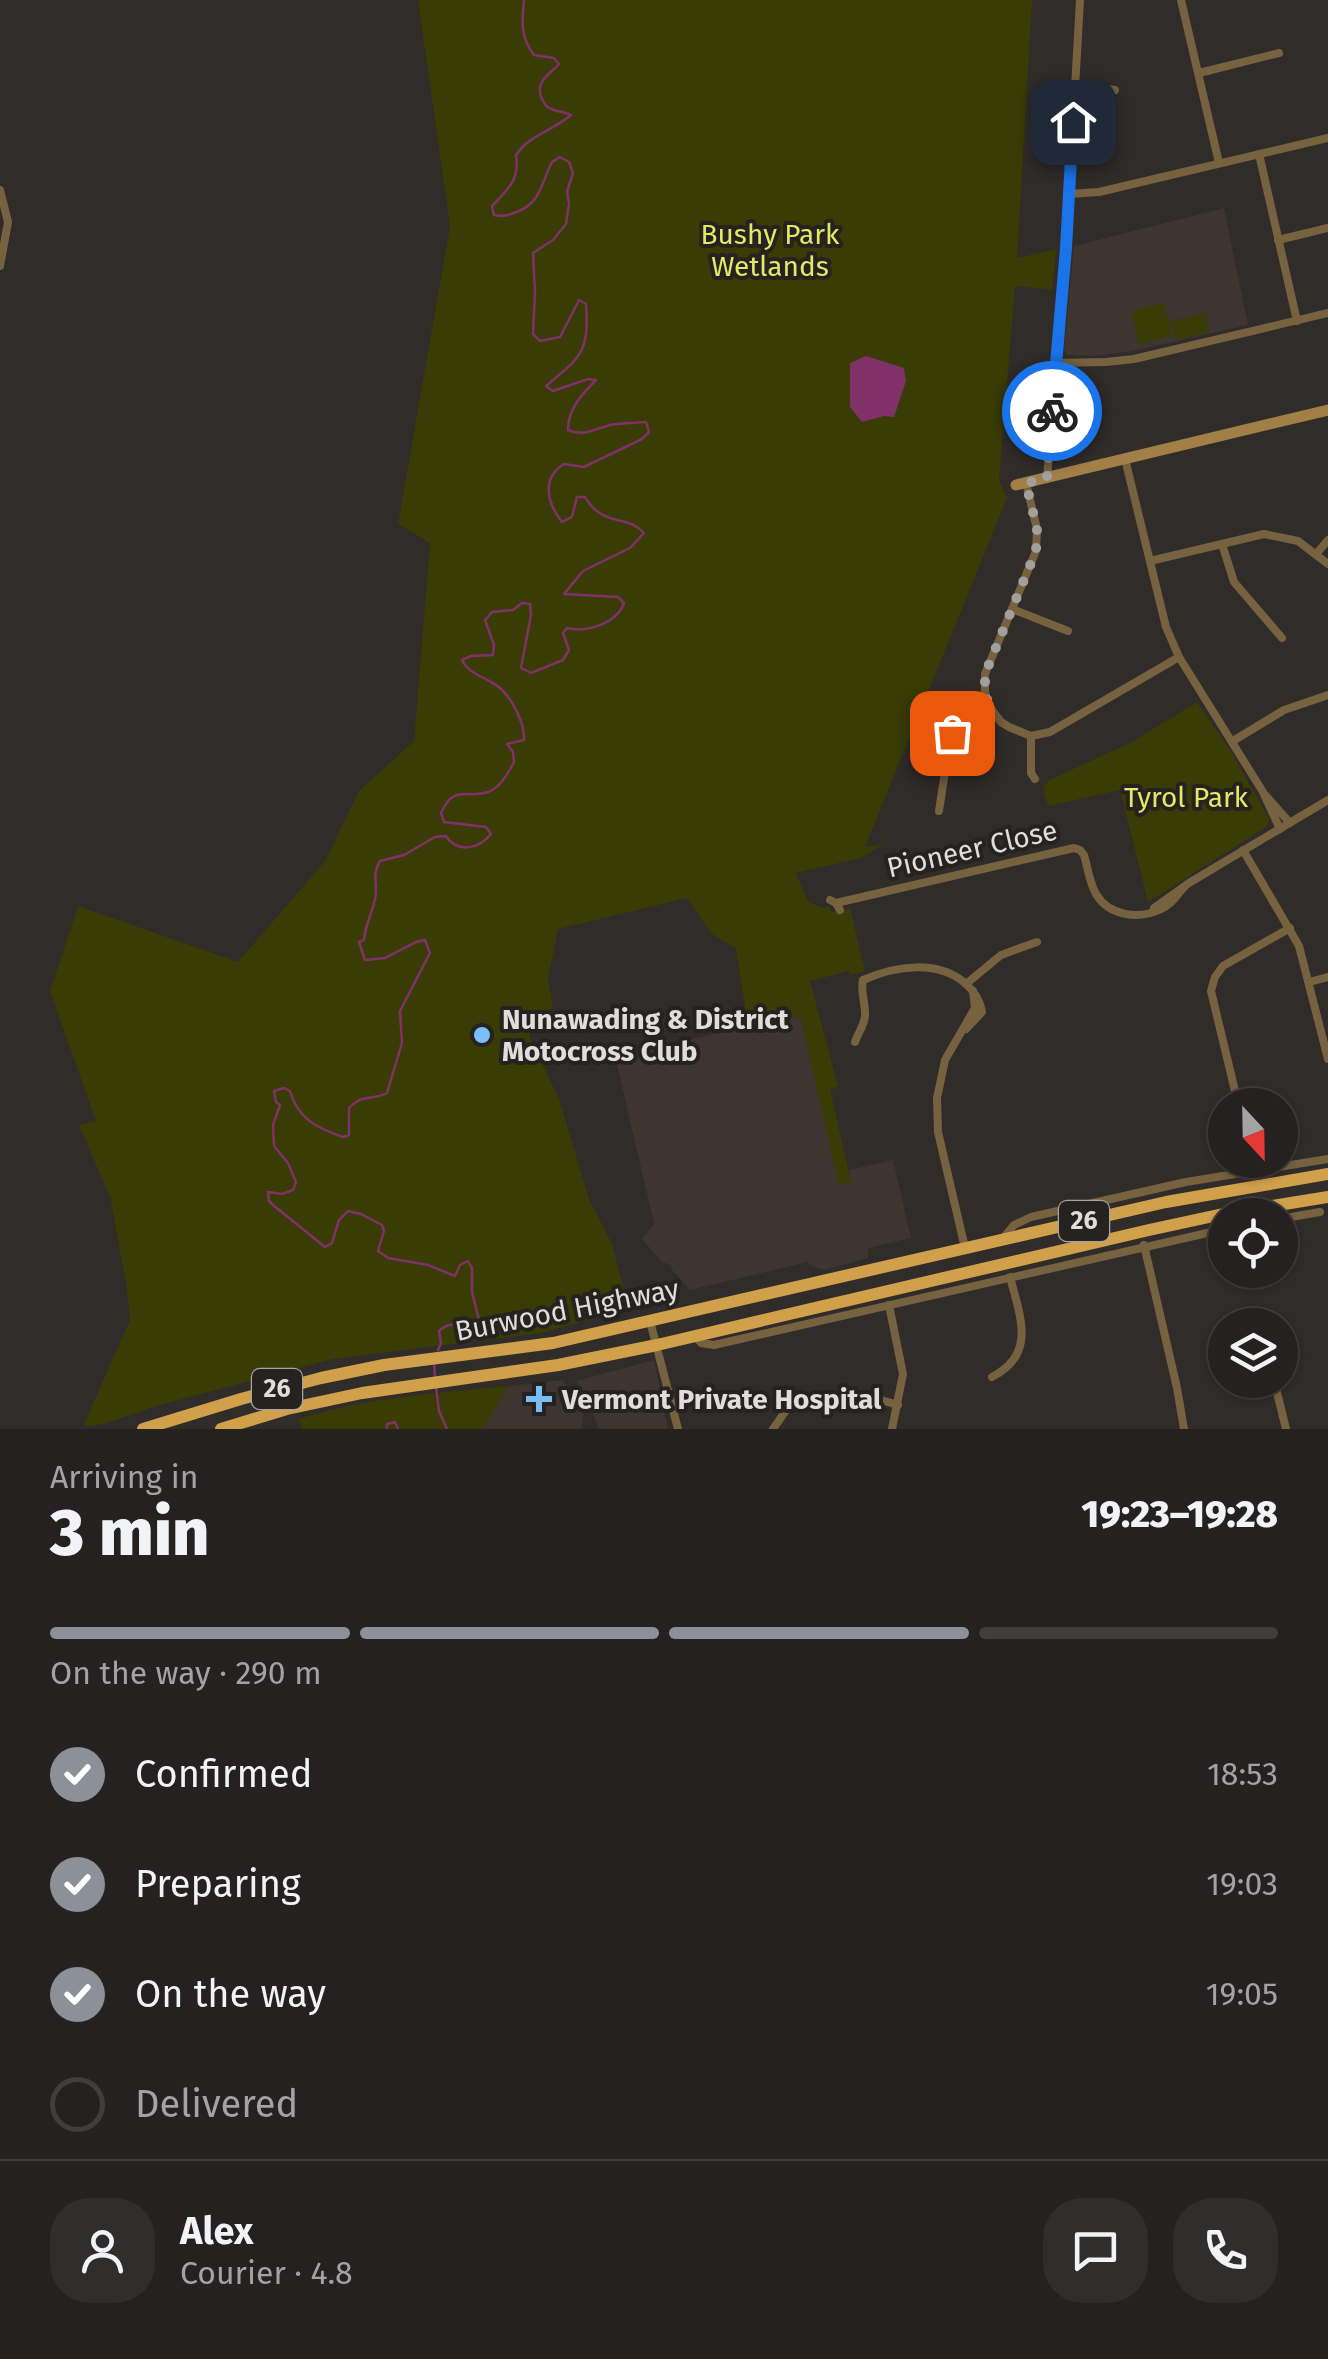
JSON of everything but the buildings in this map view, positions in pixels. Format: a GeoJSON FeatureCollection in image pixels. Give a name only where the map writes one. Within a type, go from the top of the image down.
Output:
{"type":"FeatureCollection","features":[{"type":"Feature","properties":{"kind":"highway","name":"Burwood Highway"},"geometry":{"type":"LineString","coordinates":[[143,1429],[297,1383],[369,1368],[553,1343],[1166,1202],[1328,1174]]}},
{"type":"Feature","properties":{"kind":"highway","name":"Burwood Highway"},"geometry":{"type":"LineString","coordinates":[[221,1429],[309,1404],[410,1385],[558,1365],[1223,1214],[1328,1196]]}},
{"type":"Feature","properties":{"kind":"main road"},"geometry":{"type":"LineString","coordinates":[[1021,484],[1328,410]]}},
{"type":"Feature","properties":{"kind":"street"},"geometry":{"type":"LineString","coordinates":[[1052,477],[1048,455],[1080,0]]}},
{"type":"Feature","properties":{"kind":"street"},"geometry":{"type":"LineString","coordinates":[[1181,0],[1219,162]]}},
{"type":"Feature","properties":{"kind":"street"},"geometry":{"type":"LineString","coordinates":[[1198,73],[1279,53]]}},
{"type":"Feature","properties":{"kind":"street"},"geometry":{"type":"LineString","coordinates":[[1075,86],[1116,90]]}},
{"type":"Feature","properties":{"kind":"street"},"geometry":{"type":"LineString","coordinates":[[1069,194],[1099,192],[1328,138]]}},
{"type":"Feature","properties":{"kind":"street"},"geometry":{"type":"LineString","coordinates":[[1258,154],[1297,320]]}},
{"type":"Feature","properties":{"kind":"street"},"geometry":{"type":"LineString","coordinates":[[0,190],[8,222],[0,266]]}},
{"type":"Feature","properties":{"kind":"street"},"geometry":{"type":"LineString","coordinates":[[1278,240],[1328,228]]}},
{"type":"Feature","properties":{"kind":"street"},"geometry":{"type":"LineString","coordinates":[[1055,363],[1134,359],[1328,313]]}},
{"type":"Feature","properties":{"kind":"street"},"geometry":{"type":"LineString","coordinates":[[1125,459],[1166,627],[1179,656],[1263,792],[1290,823]]}},
{"type":"Feature","properties":{"kind":"street"},"geometry":{"type":"LineString","coordinates":[[1021,484],[1038,540],[985,674],[989,706],[1001,722],[1031,736],[1050,732],[1179,656]]}},
{"type":"Feature","properties":{"kind":"street"},"geometry":{"type":"LineString","coordinates":[[1150,561],[1264,534],[1298,540],[1328,564]]}},
{"type":"Feature","properties":{"kind":"street"},"geometry":{"type":"LineString","coordinates":[[1316,553],[1328,540]]}},
{"type":"Feature","properties":{"kind":"street"},"geometry":{"type":"LineString","coordinates":[[1222,544],[1234,582],[1282,638]]}},
{"type":"Feature","properties":{"kind":"street"},"geometry":{"type":"LineString","coordinates":[[1012,609],[1068,631]]}},
{"type":"Feature","properties":{"kind":"street"},"geometry":{"type":"LineString","coordinates":[[1232,741],[1284,710],[1328,694]]}},
{"type":"Feature","properties":{"kind":"street"},"geometry":{"type":"LineString","coordinates":[[939,811],[952,733],[964,717],[989,706]]}},
{"type":"Feature","properties":{"kind":"street"},"geometry":{"type":"LineString","coordinates":[[1031,736],[1035,779]]}},
{"type":"Feature","properties":{"kind":"street"},"geometry":{"type":"LineString","coordinates":[[1263,792],[1280,829]]}},
{"type":"Feature","properties":{"kind":"street"},"geometry":{"type":"LineString","coordinates":[[1328,800],[1243,850],[1290,928],[1304,961],[1328,1059]]}},
{"type":"Feature","properties":{"kind":"street","name":"Pioneer Close"},"geometry":{"type":"LineString","coordinates":[[835,904],[1074,848],[1085,857],[1092,888],[1100,900],[1116,912],[1139,914],[1167,906],[1184,887],[1243,850]]}},
{"type":"Feature","properties":{"kind":"street"},"geometry":{"type":"LineString","coordinates":[[1233,1088],[1211,991],[1214,977],[1223,966],[1290,928]]}},
{"type":"Feature","properties":{"kind":"street"},"geometry":{"type":"LineString","coordinates":[[970,988],[1001,955],[1037,942]]}},
{"type":"Feature","properties":{"kind":"street"},"geometry":{"type":"LineString","coordinates":[[855,1034],[862,1027],[865,1014],[860,987],[868,978],[929,967],[946,971],[970,988],[980,1001],[982,1012],[958,1035],[945,1060],[937,1118],[966,1248]]}},
{"type":"Feature","properties":{"kind":"street"},"geometry":{"type":"LineString","coordinates":[[1310,982],[1328,977]]}},
{"type":"Feature","properties":{"kind":"street","name":"Burwood Highway"},"geometry":{"type":"LineString","coordinates":[[1001,1240],[1025,1218],[1198,1180],[1328,1159]]}},
{"type":"Feature","properties":{"kind":"street"},"geometry":{"type":"LineString","coordinates":[[1145,1191],[1166,1202]]}},
{"type":"Feature","properties":{"kind":"street"},"geometry":{"type":"LineString","coordinates":[[1302,1215],[1311,1199]]}},
{"type":"Feature","properties":{"kind":"street"},"geometry":{"type":"LineString","coordinates":[[1298,1216],[1320,1212]]}},
{"type":"Feature","properties":{"kind":"street","name":"Burwood Highway"},"geometry":{"type":"LineString","coordinates":[[694,1336],[701,1343],[714,1346],[1208,1233]]}},
{"type":"Feature","properties":{"kind":"street"},"geometry":{"type":"LineString","coordinates":[[1079,1246],[1083,1260]]}},
{"type":"Feature","properties":{"kind":"street"},"geometry":{"type":"LineString","coordinates":[[1144,1246],[1184,1429]]}},
{"type":"Feature","properties":{"kind":"street"},"geometry":{"type":"LineString","coordinates":[[992,1376],[1012,1362],[1021,1346],[1022,1328],[1010,1277]]}},
{"type":"Feature","properties":{"kind":"street"},"geometry":{"type":"LineString","coordinates":[[889,1305],[904,1374],[892,1429]]}},
{"type":"Feature","properties":{"kind":"street"},"geometry":{"type":"LineString","coordinates":[[650,1322],[678,1429]]}},
{"type":"Feature","properties":{"kind":"street"},"geometry":{"type":"LineString","coordinates":[[864,1395],[898,1406]]}},
{"type":"Feature","properties":{"kind":"street"},"geometry":{"type":"LineString","coordinates":[[1278,1398],[1286,1429]]}},
{"type":"Feature","properties":{"kind":"street"},"geometry":{"type":"LineString","coordinates":[[773,1429],[786,1409]]}},
{"type":"Feature","properties":{"kind":"shaded area"},"geometry":{"type":"Polygon","coordinates":[[[1224,208],[1248,325],[1133,351],[1067,355],[1064,350],[1074,246],[1224,208]]]}},
{"type":"Feature","properties":{"kind":"shaded area"},"geometry":{"type":"Polygon","coordinates":[[[866,356],[904,368],[906,381],[894,417],[862,422],[850,407],[850,363],[866,356]]]}},
{"type":"Feature","properties":{"kind":"shaded area"},"geometry":{"type":"Polygon","coordinates":[[[799,1015],[851,1182],[849,1170],[893,1160],[911,1238],[868,1248],[868,1258],[824,1270],[808,1262],[690,1290],[671,1265],[662,1262],[642,1239],[654,1224],[615,1056],[799,1015]]]}},
{"type":"Feature","properties":{"kind":"shaded area"},"geometry":{"type":"Polygon","coordinates":[[[654,1360],[668,1429],[599,1429],[576,1381],[654,1360]]]}},
{"type":"Feature","properties":{"kind":"shaded area","name":"Vermont Private Hospital"},"geometry":{"type":"Polygon","coordinates":[[[563,1380],[581,1405],[582,1429],[482,1429],[509,1386],[563,1380]]]}},
{"type":"Feature","properties":{"kind":"green space","name":"Bushy Park Wetlands"},"geometry":{"type":"Polygon","coordinates":[[[418,0],[1032,0],[1017,258],[1056,249],[1052,290],[1015,286],[999,480],[1007,498],[865,847],[884,844],[861,858],[796,873],[808,902],[828,906],[832,912],[850,908],[865,971],[810,981],[838,1086],[830,1089],[851,1182],[839,1185],[800,1016],[748,1026],[736,949],[712,934],[687,898],[558,929],[548,979],[553,1007],[530,1022],[530,1038],[559,1099],[589,1199],[612,1244],[629,1309],[541,1333],[333,1359],[163,1404],[101,1425],[83,1426],[130,1320],[110,1197],[79,1125],[96,1121],[50,991],[78,906],[238,962],[325,861],[359,791],[414,741],[430,543],[398,524],[450,226],[418,0]]]}},
{"type":"Feature","properties":{"kind":"green space"},"geometry":{"type":"Polygon","coordinates":[[[1164,303],[1172,336],[1139,344],[1131,311],[1164,303]]]}},
{"type":"Feature","properties":{"kind":"green space"},"geometry":{"type":"Polygon","coordinates":[[[1205,313],[1209,332],[1176,340],[1171,321],[1205,313]]]}},
{"type":"Feature","properties":{"kind":"green space","name":"Tyrol Park"},"geometry":{"type":"Polygon","coordinates":[[[1197,702],[1232,753],[1269,819],[1266,827],[1148,902],[1120,790],[1048,806],[1043,788],[1049,780],[1132,742],[1197,702]]]}},
{"type":"Feature","properties":{"kind":"green space"},"geometry":{"type":"Polygon","coordinates":[[[509,1386],[482,1429],[302,1429],[299,1419],[377,1401],[509,1386]]]}},
{"type":"Feature","properties":{"kind":"waterway"},"geometry":{"type":"LineString","coordinates":[[438,1350],[439,1331],[444,1327],[480,1324],[468,1261],[460,1265],[455,1276],[428,1265],[388,1258],[378,1251],[382,1225],[348,1211],[339,1220],[332,1243],[325,1247],[273,1205],[268,1192],[282,1194],[293,1190],[296,1182],[288,1163],[274,1146],[273,1125],[280,1105],[274,1091],[290,1091],[298,1109],[310,1121],[343,1137],[349,1135],[349,1108],[359,1100],[387,1093],[402,1043],[400,1011],[430,953],[425,940],[385,958],[365,960],[359,942],[364,940],[374,904],[378,865],[435,837],[446,836],[462,847],[486,839],[491,834],[486,827],[444,822],[441,813],[456,795],[480,794],[496,787],[514,762],[507,744],[524,740],[520,720],[505,694],[462,660],[493,655],[494,645],[485,620],[492,612],[513,610],[522,603],[530,604],[531,615],[521,668],[531,673],[563,660],[569,650],[563,633],[567,628],[600,625],[615,616],[624,603],[618,597],[564,594],[583,571],[630,548],[644,533],[600,513],[585,497],[577,497],[572,517],[562,522],[550,499],[549,483],[564,464],[584,467],[649,432],[646,422],[610,425],[584,433],[568,430],[573,409],[596,380],[553,391],[546,386],[575,360],[586,333],[586,304],[579,300],[560,337],[540,341],[533,334],[533,253],[553,240],[566,224],[567,192],[573,173],[569,162],[560,157],[552,162],[536,197],[526,207],[494,215],[492,206],[514,178],[516,155],[528,142],[571,115],[550,108],[542,99],[541,83],[559,64],[554,58],[534,55],[529,48],[523,29],[524,0]]}},
{"type":"Feature","properties":{"kind":"waterway"},"geometry":{"type":"LineString","coordinates":[[434,1363],[435,1379]]}},
{"type":"Feature","properties":{"kind":"waterway"},"geometry":{"type":"LineString","coordinates":[[436,1387],[439,1411],[447,1429]]}},
{"type":"Feature","properties":{"kind":"waterway"},"geometry":{"type":"LineString","coordinates":[[387,1429],[387,1424],[395,1422],[398,1429]]}},
{"type":"Feature","properties":{"kind":"way so far"},"geometry":{"type":"LineString","coordinates":[[952,733],[964,717],[989,706],[985,674],[1036,551],[1037,529],[1026,483],[1047,478],[1052,411]]}},
{"type":"Feature","properties":{"kind":"place","name":"Nunawading & District Motocross Club"},"geometry":{"type":"Point","coordinates":[482,1035]}},
{"type":"Feature","properties":{"kind":"place","name":"Vermont Private Hospital"},"geometry":{"type":"Point","coordinates":[539,1399]}},
{"type":"Feature","properties":{"kind":"route"},"geometry":{"type":"LineString","coordinates":[[1052,411],[1073,122]]}}]}
